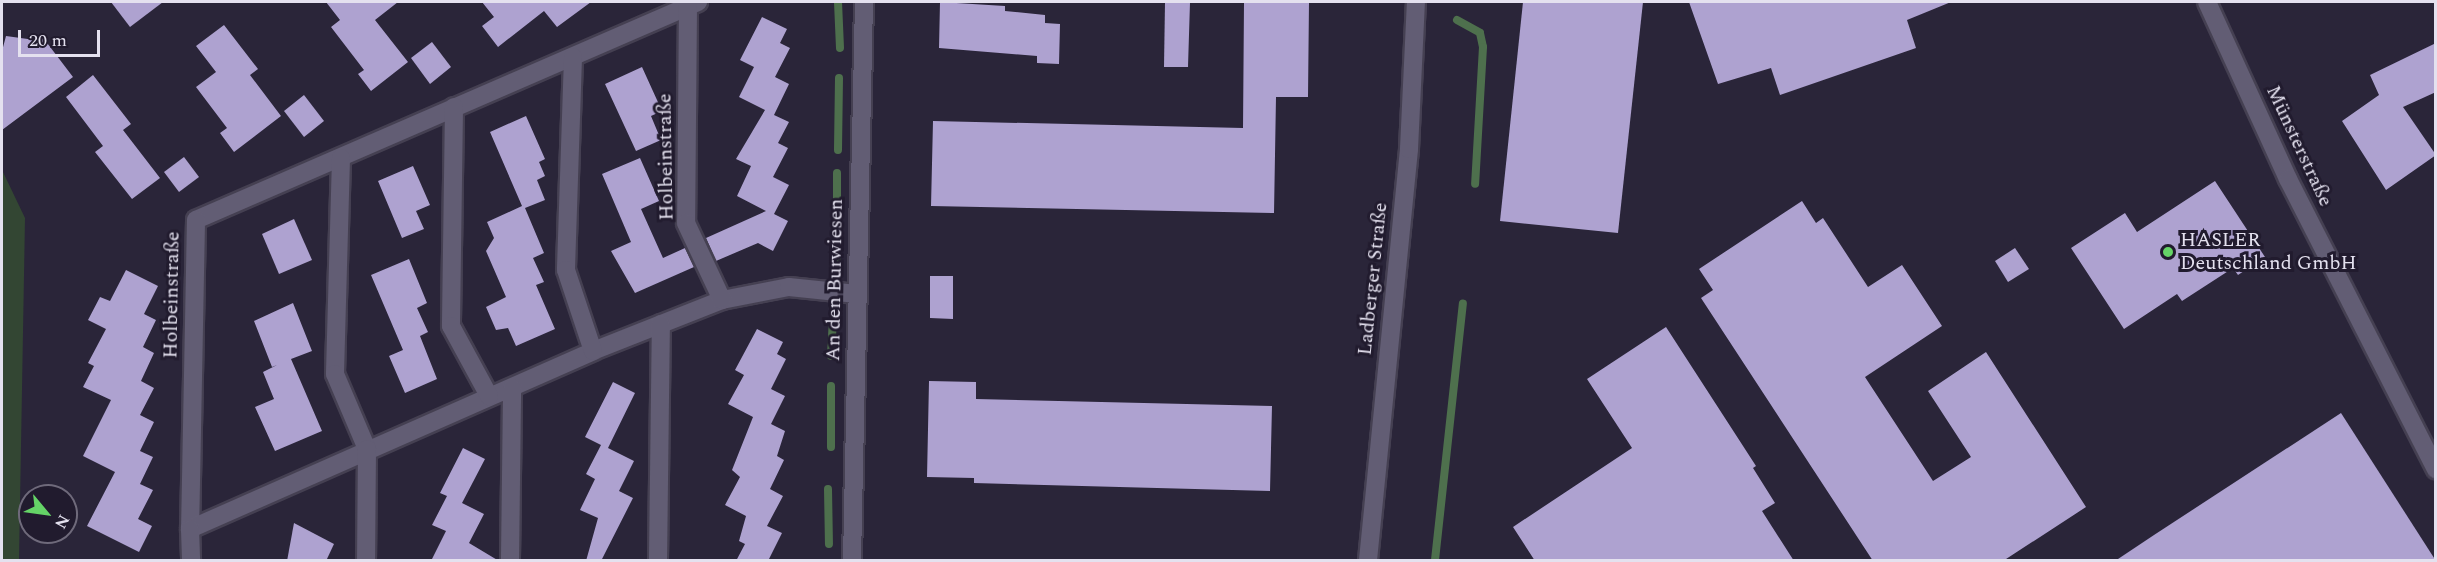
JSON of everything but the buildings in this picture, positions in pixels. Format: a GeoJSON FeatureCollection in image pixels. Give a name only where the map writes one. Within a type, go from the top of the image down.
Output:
{"type":"FeatureCollection","features":[{"type":"Feature","properties":{"kind":"street","name":"An den Burwiesen"},"geometry":{"type":"LineString","coordinates":[[852,561],[864,2]]}},
{"type":"Feature","properties":{"kind":"street","name":"Ladberger Straße"},"geometry":{"type":"LineString","coordinates":[[1368,561],[1409,149],[1416,2]]}},
{"type":"Feature","properties":{"kind":"street","name":"Münsterstraße"},"geometry":{"type":"LineString","coordinates":[[2207,2],[2288,180],[2436,469]]}},
{"type":"Feature","properties":{"kind":"street","name":"Holbeinstraße"},"geometry":{"type":"LineString","coordinates":[[191,561],[196,220],[693,4],[686,223],[722,300]]}},
{"type":"Feature","properties":{"kind":"street"},"geometry":{"type":"LineString","coordinates":[[573,57],[566,270],[593,351]]}},
{"type":"Feature","properties":{"kind":"street"},"geometry":{"type":"LineString","coordinates":[[454,107],[451,326],[489,396]]}},
{"type":"Feature","properties":{"kind":"street"},"geometry":{"type":"LineString","coordinates":[[341,158],[335,374],[367,449],[366,561]]}},
{"type":"Feature","properties":{"kind":"street"},"geometry":{"type":"LineString","coordinates":[[190,529],[593,351],[722,300],[789,287],[857,294]]}},
{"type":"Feature","properties":{"kind":"street"},"geometry":{"type":"LineString","coordinates":[[658,561],[662,324]]}},
{"type":"Feature","properties":{"kind":"street"},"geometry":{"type":"LineString","coordinates":[[510,561],[512,388]]}},
{"type":"Feature","properties":{"kind":"green space"},"geometry":{"type":"Polygon","coordinates":[[[2,170],[25,218],[20,484],[18,484],[19,560],[2,560],[2,170]]]}},
{"type":"Feature","properties":{"kind":"waterway"},"geometry":{"type":"LineString","coordinates":[[838,2],[840,48]]}},
{"type":"Feature","properties":{"kind":"waterway"},"geometry":{"type":"LineString","coordinates":[[1457,20],[1480,33],[1483,47],[1475,184]]}},
{"type":"Feature","properties":{"kind":"waterway"},"geometry":{"type":"LineString","coordinates":[[838,150],[839,78]]}},
{"type":"Feature","properties":{"kind":"waterway"},"geometry":{"type":"LineString","coordinates":[[837,173],[837,263]]}},
{"type":"Feature","properties":{"kind":"waterway"},"geometry":{"type":"LineString","coordinates":[[1435,560],[1463,304]]}},
{"type":"Feature","properties":{"kind":"waterway"},"geometry":{"type":"LineString","coordinates":[[831,356],[833,322]]}},
{"type":"Feature","properties":{"kind":"waterway"},"geometry":{"type":"LineString","coordinates":[[831,386],[831,447]]}},
{"type":"Feature","properties":{"kind":"waterway"},"geometry":{"type":"LineString","coordinates":[[828,489],[829,544]]}},
{"type":"Feature","properties":{"kind":"place","name":"HASLER Deutschland GmbH"},"geometry":{"type":"Point","coordinates":[2168,252]}}]}
